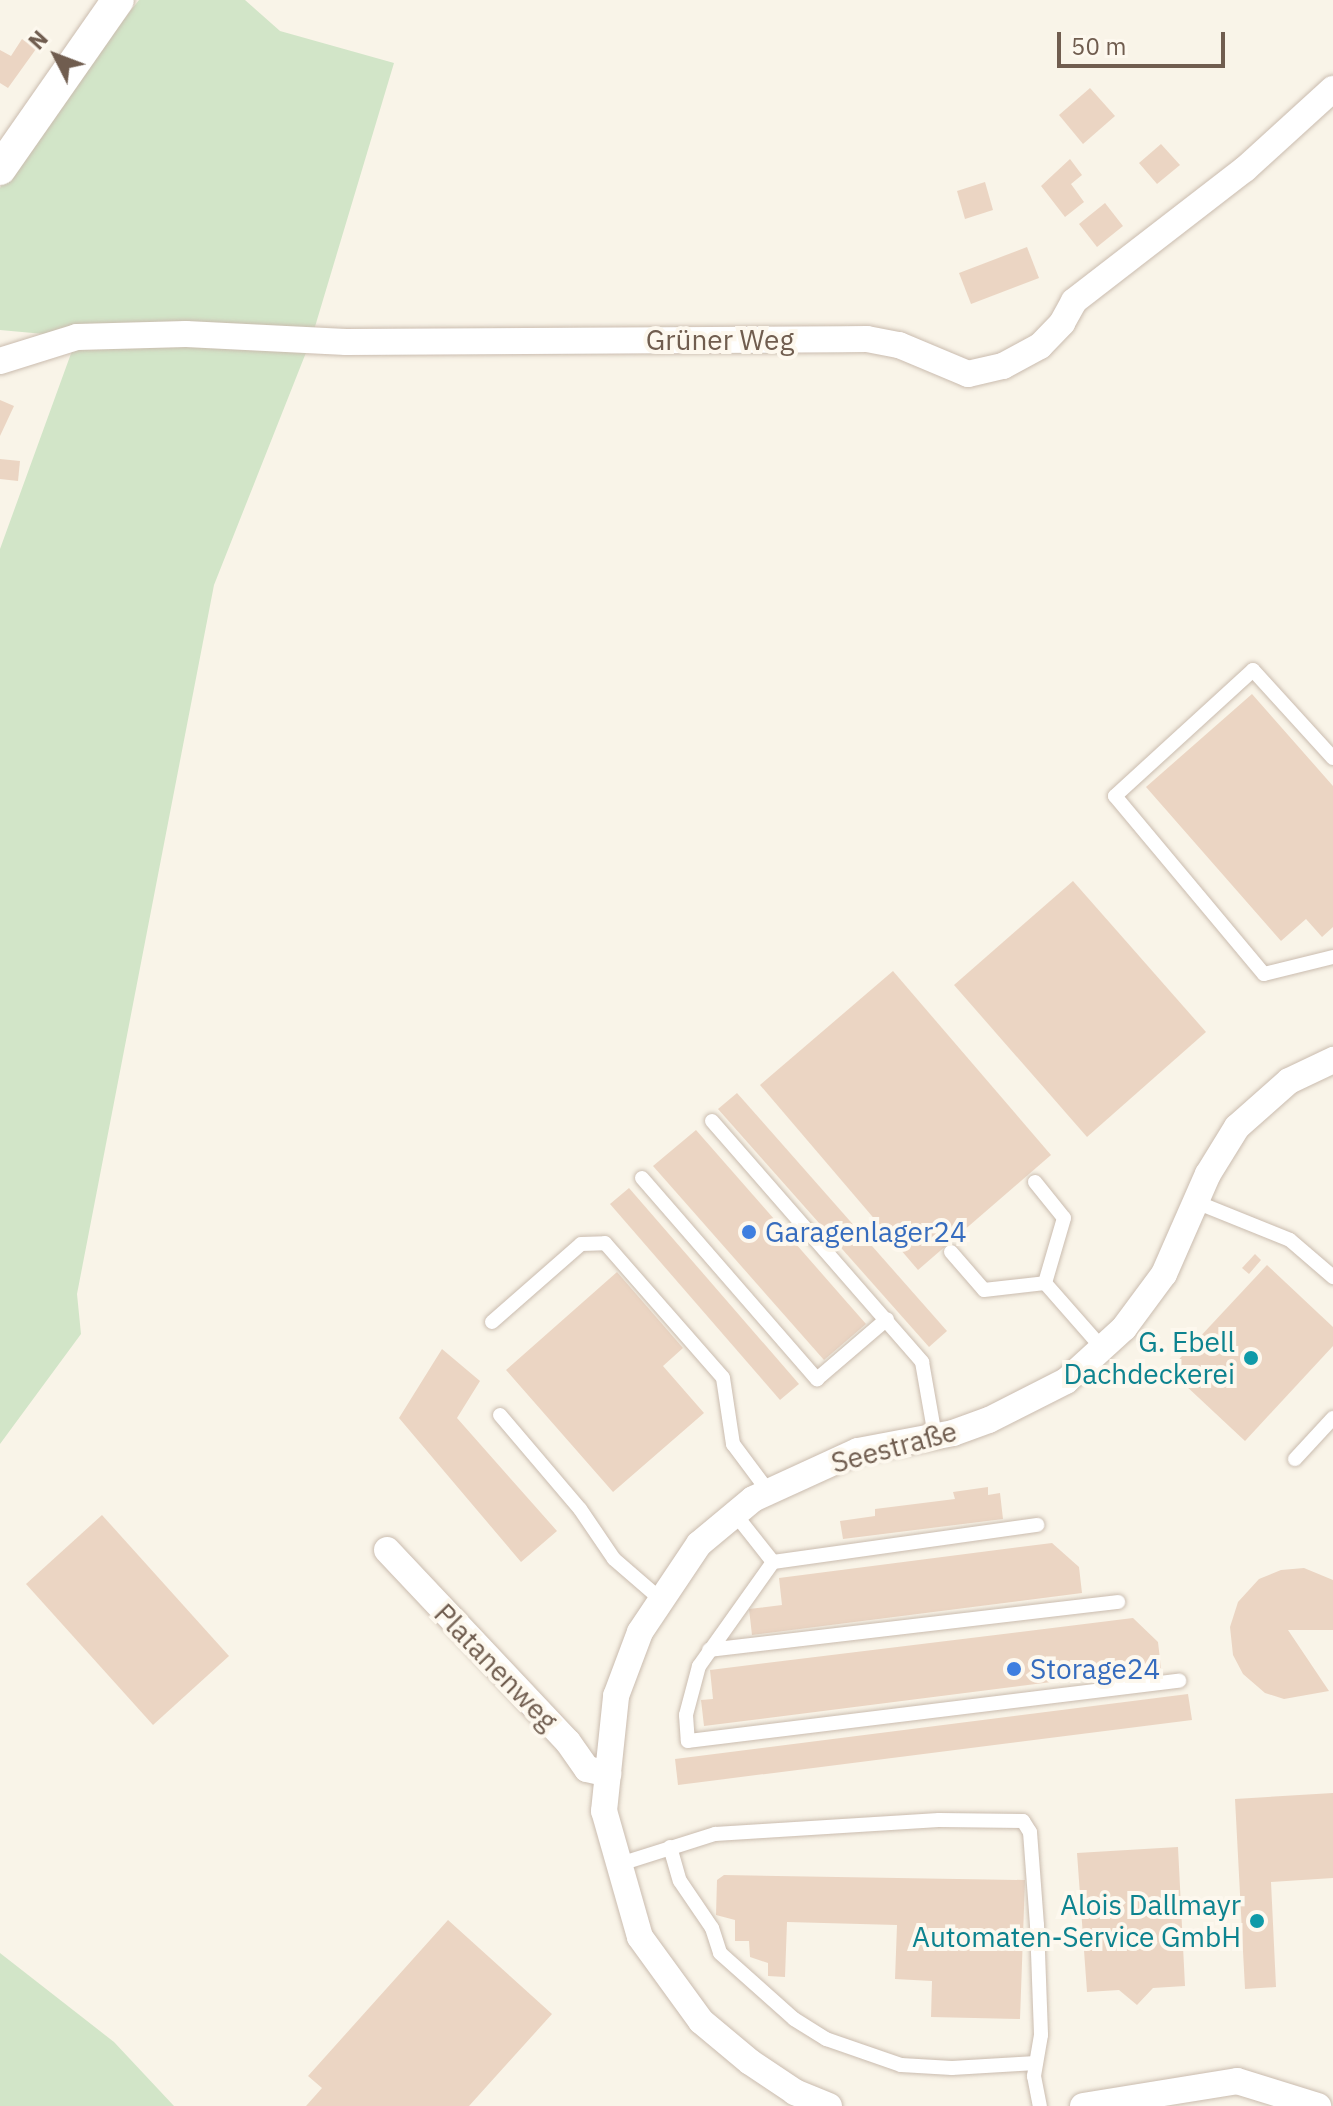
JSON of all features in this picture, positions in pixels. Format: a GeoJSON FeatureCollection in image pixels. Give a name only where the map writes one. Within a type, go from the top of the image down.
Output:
{"type":"FeatureCollection","features":[{"type":"Feature","properties":{"kind":"street"},"geometry":{"type":"LineString","coordinates":[[0,169],[118,0]]}},
{"type":"Feature","properties":{"kind":"street","name":"Grüner Weg"},"geometry":{"type":"LineString","coordinates":[[0,361],[77,337],[186,334],[346,342],[867,339],[899,345],[968,374],[1003,366],[1040,346],[1062,323],[1074,301],[1245,169],[1333,89]]}},
{"type":"Feature","properties":{"kind":"street","name":"Seestraße"},"geometry":{"type":"LineString","coordinates":[[829,2106],[795,2092],[750,2062],[678,1996],[640,1937],[604,1811],[609,1731],[620,1682],[659,1598],[699,1544],[768,1491],[858,1451],[935,1436],[1036,1399],[1103,1349],[1164,1274],[1196,1202],[1237,1127],[1289,1081],[1333,1060]]}},
{"type":"Feature","properties":{"kind":"street","name":"Platanenweg"},"geometry":{"type":"LineString","coordinates":[[387,1550],[558,1731],[587,1769],[608,1774]]}},
{"type":"Feature","properties":{"kind":"street"},"geometry":{"type":"LineString","coordinates":[[1083,2106],[1165,2098],[1237,2081],[1318,2106]]}},
{"type":"Feature","properties":{"kind":"lane"},"geometry":{"type":"LineString","coordinates":[[1333,758],[1253,670],[1115,796],[1264,974],[1333,957]]}},
{"type":"Feature","properties":{"kind":"lane"},"geometry":{"type":"LineString","coordinates":[[712,1121],[922,1362],[935,1436]]}},
{"type":"Feature","properties":{"kind":"lane"},"geometry":{"type":"LineString","coordinates":[[642,1178],[817,1379],[887,1319]]}},
{"type":"Feature","properties":{"kind":"lane"},"geometry":{"type":"LineString","coordinates":[[1035,1182],[1064,1218],[1045,1283]]}},
{"type":"Feature","properties":{"kind":"lane"},"geometry":{"type":"LineString","coordinates":[[1196,1202],[1290,1240],[1333,1277]]}},
{"type":"Feature","properties":{"kind":"lane"},"geometry":{"type":"LineString","coordinates":[[492,1322],[581,1244],[605,1243],[723,1378],[733,1444],[768,1491]]}},
{"type":"Feature","properties":{"kind":"lane"},"geometry":{"type":"LineString","coordinates":[[951,1252],[984,1290],[1045,1283]]}},
{"type":"Feature","properties":{"kind":"lane"},"geometry":{"type":"LineString","coordinates":[[1045,1283],[1103,1349]]}},
{"type":"Feature","properties":{"kind":"lane"},"geometry":{"type":"LineString","coordinates":[[500,1415],[580,1509],[614,1559],[659,1598]]}},
{"type":"Feature","properties":{"kind":"lane"},"geometry":{"type":"LineString","coordinates":[[1295,1459],[1333,1418]]}},
{"type":"Feature","properties":{"kind":"lane"},"geometry":{"type":"LineString","coordinates":[[735,1514],[773,1562]]}},
{"type":"Feature","properties":{"kind":"lane"},"geometry":{"type":"LineString","coordinates":[[1037,1525],[773,1562],[699,1666],[686,1715],[688,1741],[1179,1681]]}},
{"type":"Feature","properties":{"kind":"lane"},"geometry":{"type":"LineString","coordinates":[[709,1650],[1118,1602]]}},
{"type":"Feature","properties":{"kind":"lane"},"geometry":{"type":"LineString","coordinates":[[617,1865],[715,1834],[952,1819],[1023,1821],[1030,1832],[1038,1939],[1041,2035],[1036,2063],[1040,2106]]}},
{"type":"Feature","properties":{"kind":"lane"},"geometry":{"type":"LineString","coordinates":[[670,1847],[680,1881],[712,1928],[720,1953],[794,2019],[826,2039],[901,2065],[952,2068],[1036,2063]]}},
{"type":"Feature","properties":{"kind":"green space"},"geometry":{"type":"Polygon","coordinates":[[[139,0],[245,0],[280,31],[394,63],[311,340],[214,585],[77,1294],[81,1334],[0,1444],[0,549],[77,337],[0,330],[0,188],[26,145],[139,0]]]}},
{"type":"Feature","properties":{"kind":"green space"},"geometry":{"type":"Polygon","coordinates":[[[0,1953],[114,2042],[174,2106],[0,2106],[0,1953]]]}},
{"type":"Feature","properties":{"kind":"building"},"geometry":{"type":"Polygon","coordinates":[[[22,39],[36,49],[8,88],[0,83],[0,50],[11,56],[22,39]]]}},
{"type":"Feature","properties":{"kind":"building"},"geometry":{"type":"Polygon","coordinates":[[[1090,88],[1115,116],[1083,144],[1059,115],[1090,88]]]}},
{"type":"Feature","properties":{"kind":"building"},"geometry":{"type":"Polygon","coordinates":[[[1161,144],[1180,165],[1157,184],[1139,163],[1161,144]]]}},
{"type":"Feature","properties":{"kind":"building"},"geometry":{"type":"Polygon","coordinates":[[[1070,159],[1082,175],[1071,184],[1084,202],[1065,217],[1041,186],[1070,159]]]}},
{"type":"Feature","properties":{"kind":"building"},"geometry":{"type":"Polygon","coordinates":[[[985,182],[993,210],[965,219],[957,191],[985,182]]]}},
{"type":"Feature","properties":{"kind":"building"},"geometry":{"type":"Polygon","coordinates":[[[1105,203],[1123,226],[1097,247],[1079,224],[1105,203]]]}},
{"type":"Feature","properties":{"kind":"building"},"geometry":{"type":"Polygon","coordinates":[[[1027,247],[1039,278],[971,304],[959,273],[1027,247]]]}},
{"type":"Feature","properties":{"kind":"building"},"geometry":{"type":"Polygon","coordinates":[[[0,400],[14,406],[0,436],[0,400]]]}},
{"type":"Feature","properties":{"kind":"building"},"geometry":{"type":"Polygon","coordinates":[[[0,459],[20,461],[18,481],[0,479],[0,459]]]}},
{"type":"Feature","properties":{"kind":"building"},"geometry":{"type":"Polygon","coordinates":[[[1252,694],[1333,786],[1333,927],[1322,937],[1306,919],[1281,941],[1146,787],[1252,694]]]}},
{"type":"Feature","properties":{"kind":"building"},"geometry":{"type":"Polygon","coordinates":[[[1073,881],[1206,1032],[1087,1137],[954,985],[1073,881]]]}},
{"type":"Feature","properties":{"kind":"building"},"geometry":{"type":"Polygon","coordinates":[[[893,971],[1051,1155],[918,1270],[760,1085],[893,971]]]}},
{"type":"Feature","properties":{"kind":"building"},"geometry":{"type":"Polygon","coordinates":[[[737,1093],[947,1331],[929,1347],[718,1109],[737,1093]]]}},
{"type":"Feature","properties":{"kind":"building"},"geometry":{"type":"Polygon","coordinates":[[[696,1130],[866,1324],[824,1360],[653,1166],[696,1130]]]}},
{"type":"Feature","properties":{"kind":"building"},"geometry":{"type":"Polygon","coordinates":[[[629,1188],[799,1384],[780,1400],[610,1204],[629,1188]]]}},
{"type":"Feature","properties":{"kind":"building"},"geometry":{"type":"Polygon","coordinates":[[[1255,1254],[1261,1260],[1249,1274],[1242,1268],[1255,1254]]]}},
{"type":"Feature","properties":{"kind":"building","name":"G. Ebell Dachdeckerei"},"geometry":{"type":"Polygon","coordinates":[[[1267,1265],[1333,1327],[1333,1346],[1245,1441],[1169,1370],[1267,1265]]]}},
{"type":"Feature","properties":{"kind":"building"},"geometry":{"type":"Polygon","coordinates":[[[617,1272],[683,1348],[663,1366],[704,1413],[613,1492],[506,1370],[617,1272]]]}},
{"type":"Feature","properties":{"kind":"building"},"geometry":{"type":"Polygon","coordinates":[[[442,1349],[480,1381],[457,1418],[557,1531],[521,1562],[399,1418],[442,1349]]]}},
{"type":"Feature","properties":{"kind":"building"},"geometry":{"type":"Polygon","coordinates":[[[988,1487],[988,1495],[1000,1493],[1003,1519],[843,1539],[840,1521],[875,1516],[875,1509],[955,1499],[953,1492],[988,1487]]]}},
{"type":"Feature","properties":{"kind":"building"},"geometry":{"type":"Polygon","coordinates":[[[102,1515],[229,1656],[153,1725],[26,1584],[102,1515]]]}},
{"type":"Feature","properties":{"kind":"building"},"geometry":{"type":"Polygon","coordinates":[[[1052,1543],[1079,1567],[1082,1593],[752,1635],[749,1609],[782,1605],[779,1578],[1052,1543]]]}},
{"type":"Feature","properties":{"kind":"building"},"geometry":{"type":"Polygon","coordinates":[[[1304,1568],[1333,1580],[1333,1630],[1288,1630],[1329,1691],[1284,1699],[1265,1693],[1243,1674],[1233,1655],[1230,1627],[1238,1602],[1259,1579],[1281,1570],[1304,1568]]]}},
{"type":"Feature","properties":{"kind":"building"},"geometry":{"type":"Polygon","coordinates":[[[1133,1618],[1158,1642],[1161,1668],[704,1726],[701,1700],[713,1699],[710,1670],[1133,1618]]]}},
{"type":"Feature","properties":{"kind":"building"},"geometry":{"type":"Polygon","coordinates":[[[1188,1694],[1192,1720],[678,1785],[675,1759],[1188,1694]]]}},
{"type":"Feature","properties":{"kind":"building","name":"Alois Dallmayr Automaten-Service GmbH"},"geometry":{"type":"Polygon","coordinates":[[[1333,1793],[1333,1878],[1271,1882],[1276,1987],[1245,1989],[1235,1799],[1333,1793]]]}},
{"type":"Feature","properties":{"kind":"building"},"geometry":{"type":"Polygon","coordinates":[[[1178,1847],[1185,1986],[1153,1988],[1137,2005],[1119,1990],[1087,1992],[1077,1853],[1178,1847]]]}},
{"type":"Feature","properties":{"kind":"building"},"geometry":{"type":"Polygon","coordinates":[[[724,1875],[1025,1880],[1020,2019],[931,2017],[932,1981],[895,1979],[897,1925],[787,1922],[785,1977],[768,1976],[768,1963],[750,1957],[749,1941],[735,1941],[735,1920],[716,1915],[717,1880],[724,1875]]]}},
{"type":"Feature","properties":{"kind":"building"},"geometry":{"type":"Polygon","coordinates":[[[448,1920],[552,2014],[469,2106],[306,2106],[322,2088],[308,2076],[448,1920]]]}},
{"type":"Feature","properties":{"kind":"place","name":"Garagenlager24"},"geometry":{"type":"Point","coordinates":[749,1232]}},
{"type":"Feature","properties":{"kind":"place","name":"G. Ebell Dachdeckerei"},"geometry":{"type":"Point","coordinates":[1251,1358]}},
{"type":"Feature","properties":{"kind":"place","name":"Storage24"},"geometry":{"type":"Point","coordinates":[1014,1669]}},
{"type":"Feature","properties":{"kind":"place","name":"Alois Dallmayr Automaten-Service GmbH"},"geometry":{"type":"Point","coordinates":[1257,1921]}}]}
